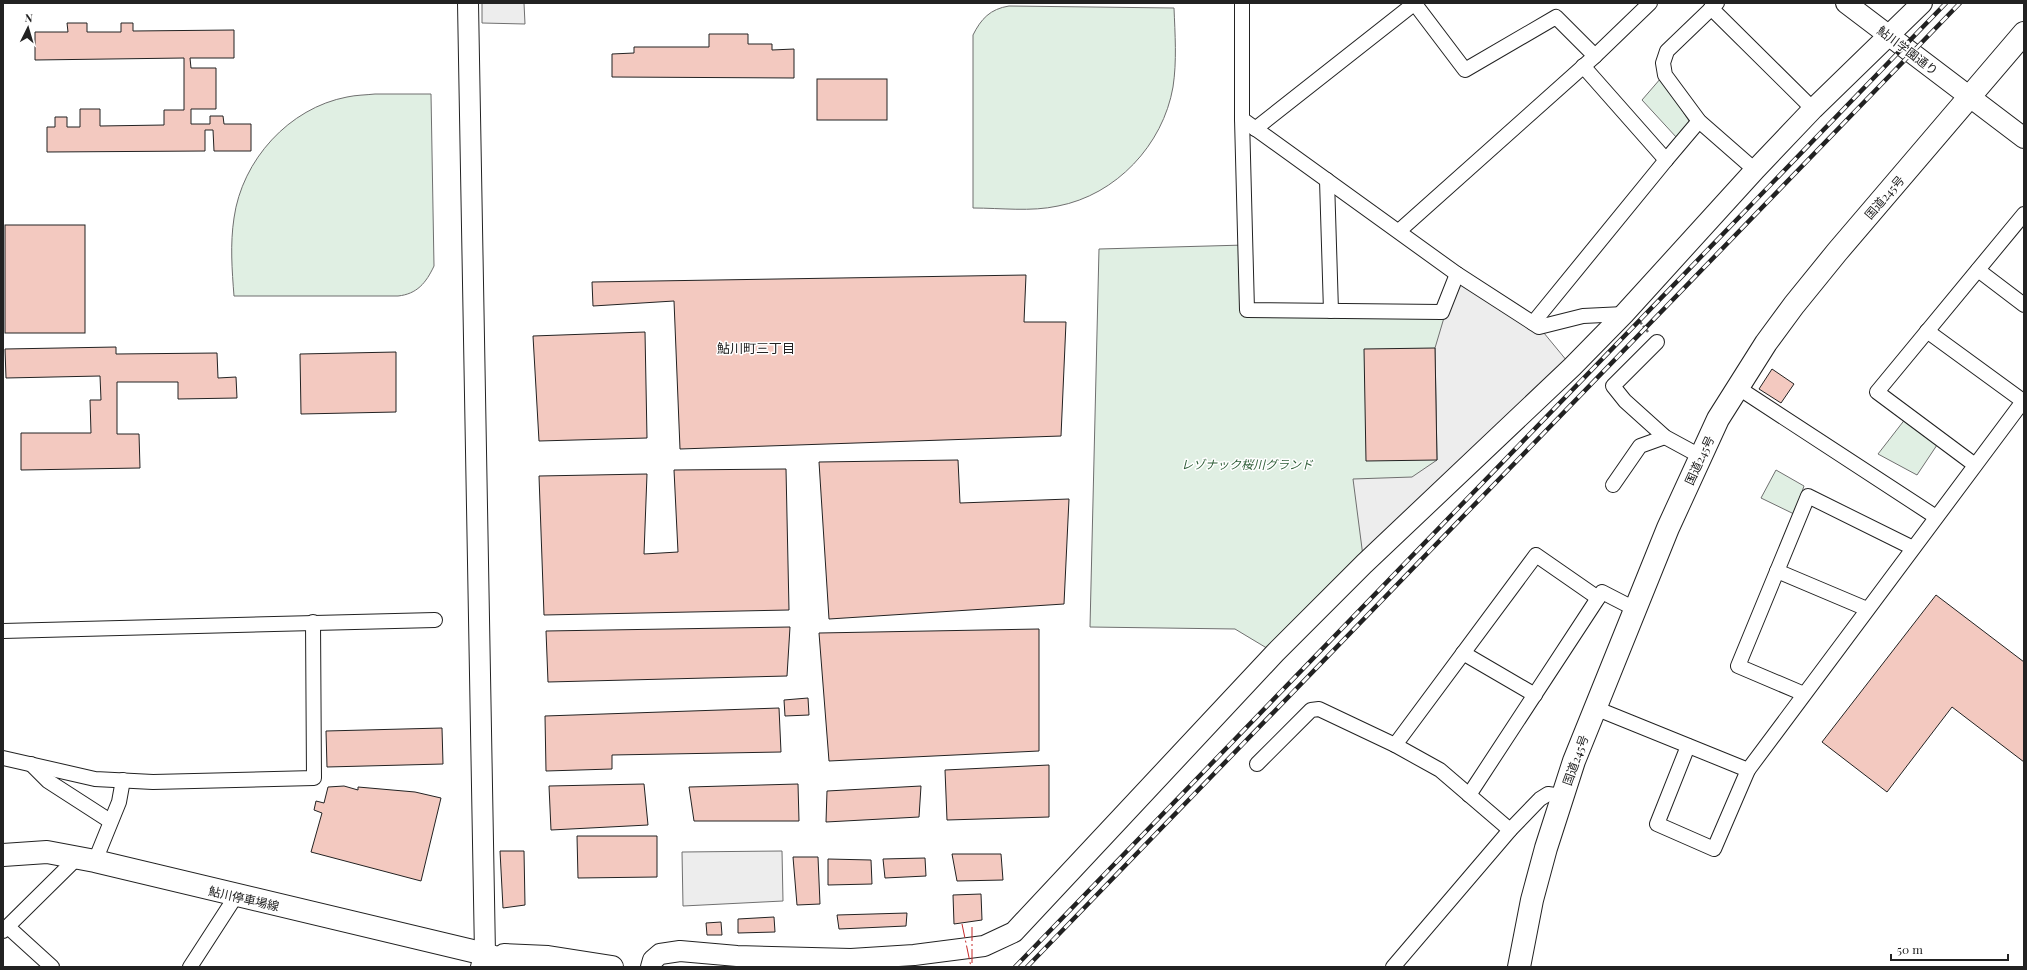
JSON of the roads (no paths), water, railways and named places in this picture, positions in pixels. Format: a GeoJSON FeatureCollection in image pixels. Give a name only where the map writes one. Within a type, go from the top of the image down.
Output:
{"type":"FeatureCollection","features":[{"type":"Feature","properties":{"kind":"main road","name":"国道245号"},"geometry":{"type":"LineString","coordinates":[[1519,967],[1532,900],[1562,796],[1595,708],[1700,456],[1737,387],[1766,343],[1837,252],[2024,33]]}},
{"type":"Feature","properties":{"kind":"main road","name":"鮎川停車場線"},"geometry":{"type":"LineString","coordinates":[[3,856],[47,852],[86,859],[236,896],[483,961],[522,967]]}},
{"type":"Feature","properties":{"kind":"main road","name":"鮎川停車場線"},"geometry":{"type":"LineString","coordinates":[[483,961],[548,957],[612,967]]}},
{"type":"Feature","properties":{"kind":"street"},"geometry":{"type":"LineString","coordinates":[[468,3],[483,961]]}},
{"type":"Feature","properties":{"kind":"street"},"geometry":{"type":"LineString","coordinates":[[1242,3],[1242,119],[1247,310],[1442,312],[1457,274]]}},
{"type":"Feature","properties":{"kind":"street"},"geometry":{"type":"LineString","coordinates":[[1255,129],[1415,3],[1465,70],[1556,17],[1595,56]]}},
{"type":"Feature","properties":{"kind":"street"},"geometry":{"type":"LineString","coordinates":[[1399,231],[1595,56],[1650,3]]}},
{"type":"Feature","properties":{"kind":"street","name":"鮎川学園通り"},"geometry":{"type":"LineString","coordinates":[[1846,3],[2024,138]]}},
{"type":"Feature","properties":{"kind":"street"},"geometry":{"type":"LineString","coordinates":[[651,967],[653,960],[660,954],[680,951],[736,956],[915,961],[984,946],[1014,932],[1275,653],[1364,564],[1572,367],[1624,314],[1755,170],[1813,109],[1922,3]]}},
{"type":"Feature","properties":{"kind":"street"},"geometry":{"type":"LineString","coordinates":[[1755,170],[1699,122],[1665,75],[1663,63],[1667,51],[1675,42],[1714,6],[1813,109]]}},
{"type":"Feature","properties":{"kind":"street"},"geometry":{"type":"LineString","coordinates":[[1583,66],[1666,160]]}},
{"type":"Feature","properties":{"kind":"street"},"geometry":{"type":"LineString","coordinates":[[1242,119],[1457,274],[1539,328],[1583,316],[1624,314]]}},
{"type":"Feature","properties":{"kind":"street"},"geometry":{"type":"LineString","coordinates":[[1533,324],[1666,160],[1699,122]]}},
{"type":"Feature","properties":{"kind":"street"},"geometry":{"type":"LineString","coordinates":[[1327,180],[1331,311]]}},
{"type":"Feature","properties":{"kind":"street"},"geometry":{"type":"LineString","coordinates":[[1975,465],[1877,392],[2024,214]]}},
{"type":"Feature","properties":{"kind":"street"},"geometry":{"type":"LineString","coordinates":[[1978,270],[2024,305]]}},
{"type":"Feature","properties":{"kind":"street"},"geometry":{"type":"LineString","coordinates":[[1688,746],[1657,824],[1714,849],[1748,770],[2023,401],[1927,331]]}},
{"type":"Feature","properties":{"kind":"street"},"geometry":{"type":"LineString","coordinates":[[1657,342],[1613,386],[1625,401],[1665,437],[1700,456]]}},
{"type":"Feature","properties":{"kind":"street"},"geometry":{"type":"LineString","coordinates":[[1737,387],[1936,517]]}},
{"type":"Feature","properties":{"kind":"street"},"geometry":{"type":"LineString","coordinates":[[1613,485],[1640,446],[1665,437]]}},
{"type":"Feature","properties":{"kind":"street"},"geometry":{"type":"LineString","coordinates":[[1804,694],[1738,666],[1808,496],[1913,548]]}},
{"type":"Feature","properties":{"kind":"street"},"geometry":{"type":"LineString","coordinates":[[1395,745],[1536,555],[1598,598]]}},
{"type":"Feature","properties":{"kind":"street"},"geometry":{"type":"LineString","coordinates":[[1777,571],[1867,609]]}},
{"type":"Feature","properties":{"kind":"street"},"geometry":{"type":"LineString","coordinates":[[1469,795],[1602,592],[1635,609]]}},
{"type":"Feature","properties":{"kind":"street"},"geometry":{"type":"LineString","coordinates":[[3,631],[435,620]]}},
{"type":"Feature","properties":{"kind":"street"},"geometry":{"type":"LineString","coordinates":[[3,758],[95,779],[153,782],[314,778],[313,622]]}},
{"type":"Feature","properties":{"kind":"street"},"geometry":{"type":"LineString","coordinates":[[1463,653],[1534,695]]}},
{"type":"Feature","properties":{"kind":"street"},"geometry":{"type":"LineString","coordinates":[[1595,708],[1748,770]]}},
{"type":"Feature","properties":{"kind":"street"},"geometry":{"type":"LineString","coordinates":[[1257,764],[1311,710],[1319,709],[1395,745],[1440,770],[1510,830]]}},
{"type":"Feature","properties":{"kind":"street"},"geometry":{"type":"LineString","coordinates":[[31,764],[48,781],[110,820]]}},
{"type":"Feature","properties":{"kind":"street"},"geometry":{"type":"LineString","coordinates":[[52,967],[5,929],[86,859],[110,820],[119,802],[123,780]]}},
{"type":"Feature","properties":{"kind":"street"},"geometry":{"type":"LineString","coordinates":[[1393,967],[1510,830],[1540,799],[1548,794],[1562,796]]}},
{"type":"Feature","properties":{"kind":"street"},"geometry":{"type":"LineString","coordinates":[[190,967],[236,896]]}},
{"type":"Feature","properties":{"kind":"railway"},"geometry":{"type":"LineString","coordinates":[[1015,967],[1946,3]]}},
{"type":"Feature","properties":{"kind":"railway"},"geometry":{"type":"LineString","coordinates":[[1027,967],[1960,3]]}},
{"type":"Feature","properties":{"kind":"district","name":"鮎川町三丁目"},"geometry":{"type":"Point","coordinates":[756,347]}},
{"type":"Feature","properties":{"kind":"park label","name":"レゾナック桜川グランド"},"geometry":{"type":"Point","coordinates":[1247,464]}}]}
